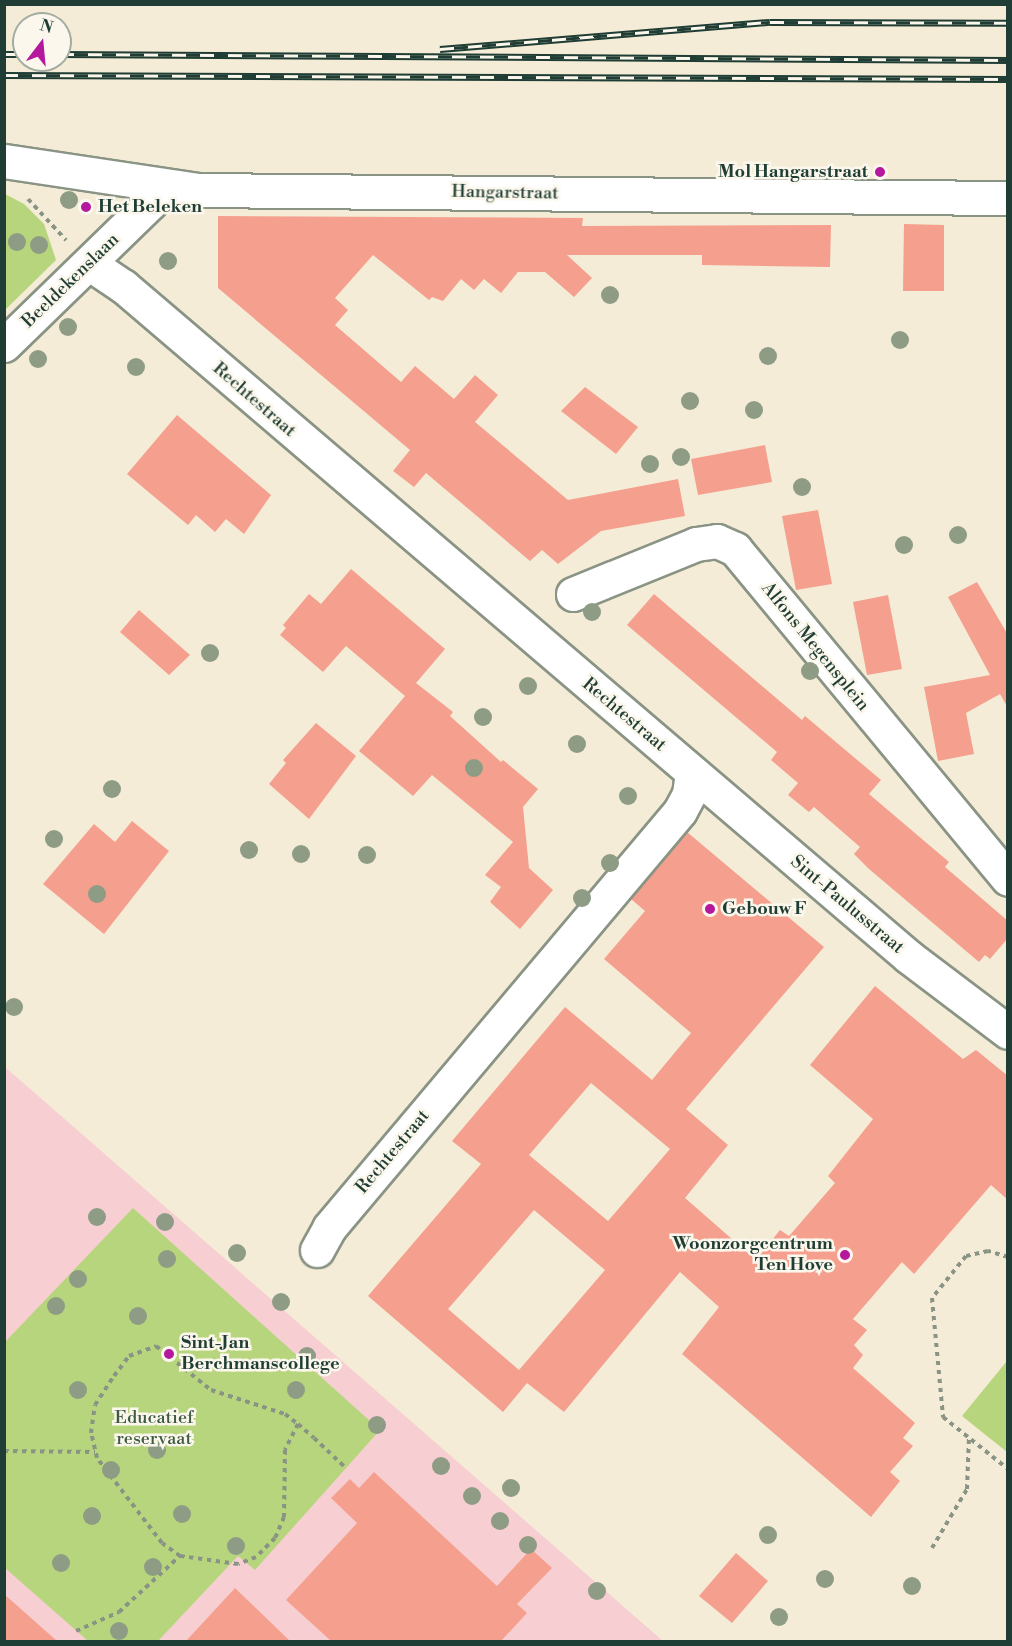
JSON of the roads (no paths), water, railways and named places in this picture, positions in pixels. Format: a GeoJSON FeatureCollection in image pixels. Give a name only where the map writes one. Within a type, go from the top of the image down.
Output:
{"type":"FeatureCollection","features":[{"type":"Feature","properties":{"kind":"street","name":"Hangarstraat"},"geometry":{"type":"LineString","coordinates":[[4,161],[154,186],[199,190],[1008,198]]}},
{"type":"Feature","properties":{"kind":"street","name":"Beeldekenslaan"},"geometry":{"type":"LineString","coordinates":[[4,345],[90,264],[150,203],[154,186]]}},
{"type":"Feature","properties":{"kind":"street","name":"Rechtestraat"},"geometry":{"type":"LineString","coordinates":[[90,264],[123,286],[692,772],[689,794],[680,811],[337,1220],[317,1250]]}},
{"type":"Feature","properties":{"kind":"street","name":"Alfons Megensplein"},"geometry":{"type":"LineString","coordinates":[[573,594],[696,544],[717,541],[735,549],[1008,879]]}},
{"type":"Feature","properties":{"kind":"street","name":"Sint-Paulusstraat"},"geometry":{"type":"LineString","coordinates":[[692,772],[909,957],[1008,1032]]}},
{"type":"Feature","properties":{"kind":"railway"},"geometry":{"type":"LineString","coordinates":[[440,49],[770,22],[1008,23]]}},
{"type":"Feature","properties":{"kind":"railway"},"geometry":{"type":"LineString","coordinates":[[4,54],[12,54]]}},
{"type":"Feature","properties":{"kind":"railway"},"geometry":{"type":"LineString","coordinates":[[72,54],[1008,60]]}},
{"type":"Feature","properties":{"kind":"railway"},"geometry":{"type":"LineString","coordinates":[[4,75],[1008,79]]}},
{"type":"Feature","properties":{"kind":"place","name":"Mol Hangarstraat"},"geometry":{"type":"Point","coordinates":[880,172]}},
{"type":"Feature","properties":{"kind":"place","name":"Het Beleken"},"geometry":{"type":"Point","coordinates":[86,207]}},
{"type":"Feature","properties":{"kind":"place","name":"Gebouw F"},"geometry":{"type":"Point","coordinates":[710,909]}},
{"type":"Feature","properties":{"kind":"place","name":"Woonzorgcentrum Ten Hove"},"geometry":{"type":"Point","coordinates":[845,1255]}},
{"type":"Feature","properties":{"kind":"place","name":"Sint-Jan Berchmanscollege"},"geometry":{"type":"Point","coordinates":[169,1354]}},
{"type":"Feature","properties":{"kind":"park label","name":"Educatief reservaat"},"geometry":{"type":"Point","coordinates":[154,1429]}}]}
